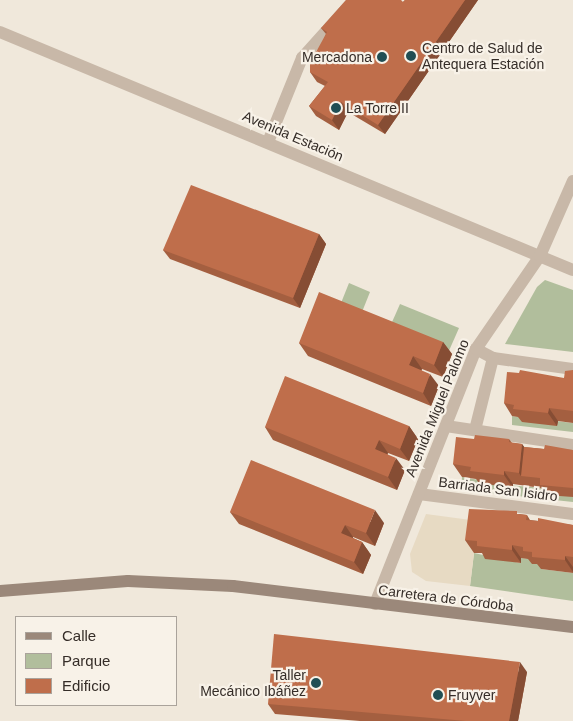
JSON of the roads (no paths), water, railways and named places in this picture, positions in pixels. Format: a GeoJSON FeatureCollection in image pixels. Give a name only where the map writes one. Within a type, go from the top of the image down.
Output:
{"type":"FeatureCollection","features":[{"type":"Feature","properties":{"kind":"street"},"geometry":{"type":"LineString","coordinates":[[268,142],[302,58],[354,0]]}},
{"type":"Feature","properties":{"kind":"street","name":"Avenida Estación"},"geometry":{"type":"LineString","coordinates":[[0,32],[573,270]]}},
{"type":"Feature","properties":{"kind":"street","name":"Avenida Miguel Palomo"},"geometry":{"type":"LineString","coordinates":[[376,604],[476,349],[540,256],[573,180]]}},
{"type":"Feature","properties":{"kind":"street"},"geometry":{"type":"LineString","coordinates":[[476,349],[493,358],[573,369]]}},
{"type":"Feature","properties":{"kind":"street"},"geometry":{"type":"LineString","coordinates":[[475,430],[493,358]]}},
{"type":"Feature","properties":{"kind":"street"},"geometry":{"type":"LineString","coordinates":[[446,426],[573,445]]}},
{"type":"Feature","properties":{"kind":"street","name":"Barriada San Isidro"},"geometry":{"type":"LineString","coordinates":[[419,494],[573,514]]}},
{"type":"Feature","properties":{"kind":"street","name":"Carretera de Córdoba"},"geometry":{"type":"LineString","coordinates":[[0,591],[150,581],[315,595],[573,627]]}},
{"type":"Feature","properties":{"kind":"place","name":"Centro de Salud de Antequera Estación"},"geometry":{"type":"Point","coordinates":[411,56]}},
{"type":"Feature","properties":{"kind":"place","name":"Mercadona"},"geometry":{"type":"Point","coordinates":[382,57]}},
{"type":"Feature","properties":{"kind":"place","name":"La Torre II"},"geometry":{"type":"Point","coordinates":[336,108]}},
{"type":"Feature","properties":{"kind":"place","name":"Taller Mecánico Ibáñez"},"geometry":{"type":"Point","coordinates":[316,683]}},
{"type":"Feature","properties":{"kind":"place","name":"Fruyver"},"geometry":{"type":"Point","coordinates":[438,695]}}]}
